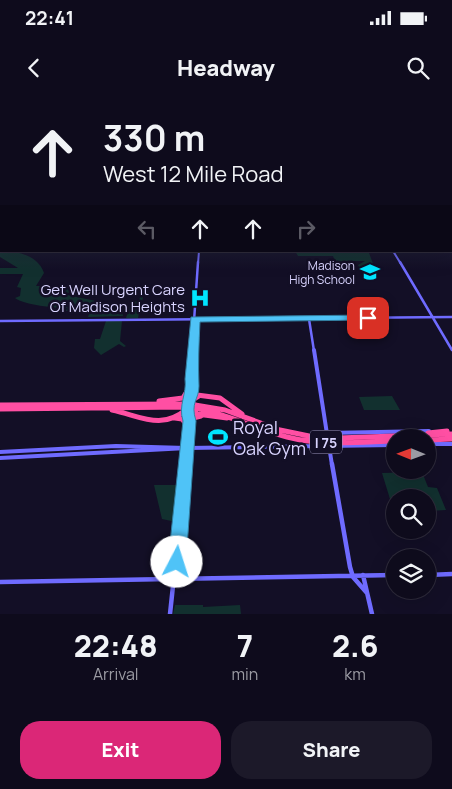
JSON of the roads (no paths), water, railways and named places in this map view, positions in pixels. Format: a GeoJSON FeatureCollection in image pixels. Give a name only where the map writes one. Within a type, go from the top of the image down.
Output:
{"type":"FeatureCollection","features":[{"type":"Feature","properties":{"kind":"highway"},"geometry":{"type":"LineString","coordinates":[[190,391],[203,396],[220,398],[263,427],[232,419],[195,414],[188,405],[185,396],[190,391]]}},
{"type":"Feature","properties":{"kind":"highway"},"geometry":{"type":"LineString","coordinates":[[172,418],[203,396]]}},
{"type":"Feature","properties":{"kind":"highway","name":"I 75"},"geometry":{"type":"LineString","coordinates":[[0,407],[110,404],[188,405],[226,414],[294,438],[320,442],[386,438]]}},
{"type":"Feature","properties":{"kind":"highway"},"geometry":{"type":"LineString","coordinates":[[136,404],[188,405]]}},
{"type":"Feature","properties":{"kind":"highway","name":"I 75"},"geometry":{"type":"LineString","coordinates":[[0,407],[83,408],[136,404]]}},
{"type":"Feature","properties":{"kind":"highway"},"geometry":{"type":"LineString","coordinates":[[83,408],[115,411],[156,423],[172,418],[181,418],[187,427],[194,418],[204,415]]}},
{"type":"Feature","properties":{"kind":"highway","name":"I 75"},"geometry":{"type":"LineString","coordinates":[[436,434],[450,432]]}},
{"type":"Feature","properties":{"kind":"highway"},"geometry":{"type":"LineString","coordinates":[[436,442],[452,441]]}},
{"type":"Feature","properties":{"kind":"main road"},"geometry":{"type":"LineString","coordinates":[[170,614],[187,448],[188,405],[200,252]]}},
{"type":"Feature","properties":{"kind":"main road"},"geometry":{"type":"LineString","coordinates":[[394,252],[431,318],[452,350]]}},
{"type":"Feature","properties":{"kind":"main road"},"geometry":{"type":"LineString","coordinates":[[0,321],[452,317]]}},
{"type":"Feature","properties":{"kind":"main road"},"geometry":{"type":"LineString","coordinates":[[309,319],[329,446],[353,575],[367,592]]}},
{"type":"Feature","properties":{"kind":"main road"},"geometry":{"type":"LineString","coordinates":[[327,434],[450,432]]}},
{"type":"Feature","properties":{"kind":"main road"},"geometry":{"type":"LineString","coordinates":[[94,452],[134,449],[386,445]]}},
{"type":"Feature","properties":{"kind":"main road"},"geometry":{"type":"LineString","coordinates":[[83,453],[85,449],[116,446],[134,449],[151,449],[152,446],[187,448]]}},
{"type":"Feature","properties":{"kind":"main road"},"geometry":{"type":"LineString","coordinates":[[0,455],[83,453],[114,450],[116,446]]}},
{"type":"Feature","properties":{"kind":"main road"},"geometry":{"type":"LineString","coordinates":[[45,455],[46,450],[104,447]]}},
{"type":"Feature","properties":{"kind":"main road"},"geometry":{"type":"LineString","coordinates":[[0,455],[18,451],[66,449]]}},
{"type":"Feature","properties":{"kind":"main road"},"geometry":{"type":"LineString","coordinates":[[0,455],[15,456],[18,451]]}},
{"type":"Feature","properties":{"kind":"main road"},"geometry":{"type":"LineString","coordinates":[[436,575],[452,574]]}},
{"type":"Feature","properties":{"kind":"main road"},"geometry":{"type":"LineString","coordinates":[[363,575],[372,614]]}},
{"type":"Feature","properties":{"kind":"main road"},"geometry":{"type":"LineString","coordinates":[[0,582],[386,575]]}},
{"type":"Feature","properties":{"kind":"place","name":"Madison High School"},"geometry":{"type":"Point","coordinates":[370,272]}},
{"type":"Feature","properties":{"kind":"place","name":"Get Well Urgent Care Of Madison Heights"},"geometry":{"type":"Point","coordinates":[200,298]}},
{"type":"Feature","properties":{"kind":"place","name":"Royal Oak Gym"},"geometry":{"type":"Point","coordinates":[218,437]}}]}
